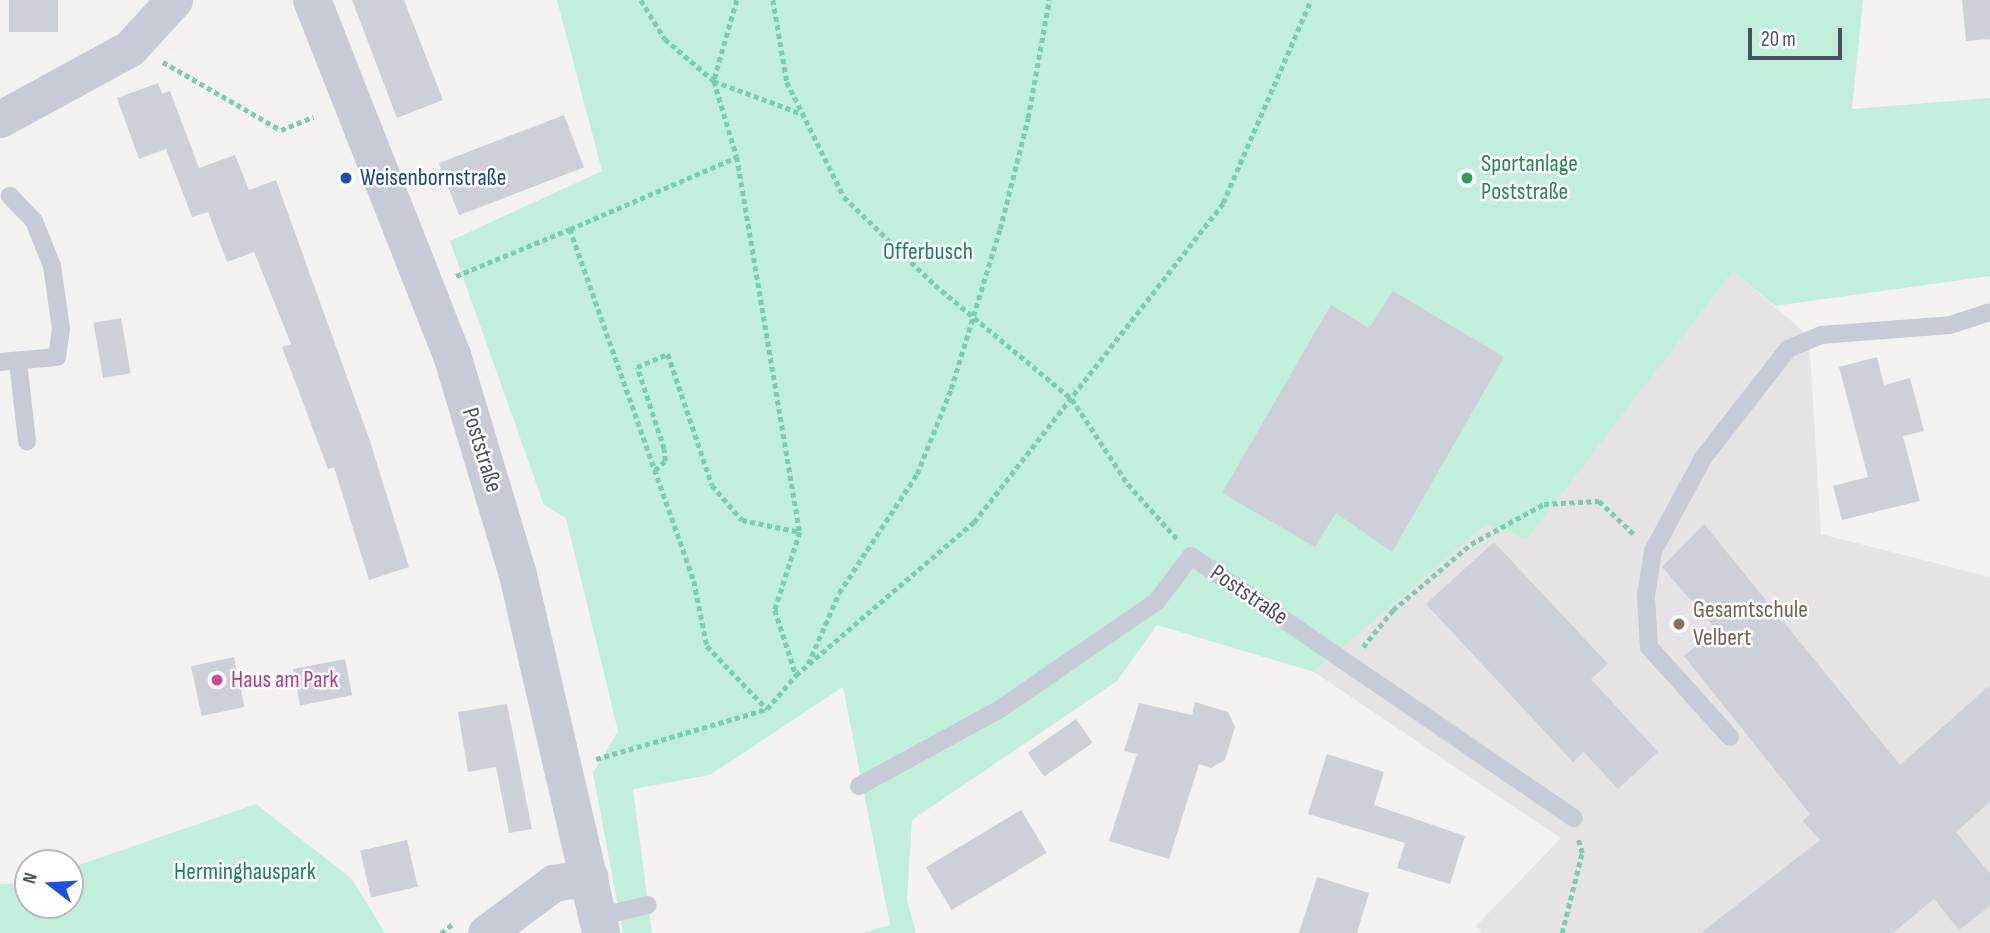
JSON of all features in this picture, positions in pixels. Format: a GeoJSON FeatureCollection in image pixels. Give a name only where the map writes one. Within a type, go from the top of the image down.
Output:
{"type":"FeatureCollection","features":[{"type":"Feature","properties":{"kind":"street"},"geometry":{"type":"LineString","coordinates":[[0,119],[130,48],[174,0]]}},
{"type":"Feature","properties":{"kind":"street","name":"Poststraße"},"geometry":{"type":"LineString","coordinates":[[312,0],[426,288],[502,516],[590,877],[599,925]]}},
{"type":"Feature","properties":{"kind":"street"},"geometry":{"type":"LineString","coordinates":[[486,933],[552,883],[590,877]]}},
{"type":"Feature","properties":{"kind":"lane"},"geometry":{"type":"LineString","coordinates":[[0,362],[57,357],[61,329],[51,266],[34,221],[10,196]]}},
{"type":"Feature","properties":{"kind":"lane"},"geometry":{"type":"LineString","coordinates":[[1730,737],[1649,647],[1646,596],[1653,551],[1703,458],[1788,349],[1821,335],[1950,325],[1990,312]]}},
{"type":"Feature","properties":{"kind":"lane"},"geometry":{"type":"LineString","coordinates":[[18,362],[27,442]]}},
{"type":"Feature","properties":{"kind":"lane","name":"Poststraße"},"geometry":{"type":"LineString","coordinates":[[859,786],[1000,709],[1134,617],[1157,601],[1191,556],[1574,818]]}},
{"type":"Feature","properties":{"kind":"lane","name":"Poststraße"},"geometry":{"type":"LineString","coordinates":[[599,925],[648,905]]}},
{"type":"Feature","properties":{"kind":"path"},"geometry":{"type":"LineString","coordinates":[[641,0],[665,39],[714,81],[800,114]]}},
{"type":"Feature","properties":{"kind":"path"},"geometry":{"type":"LineString","coordinates":[[648,10],[650,0]]}},
{"type":"Feature","properties":{"kind":"path"},"geometry":{"type":"LineString","coordinates":[[737,0],[714,81],[737,157],[800,532],[775,610],[796,674]]}},
{"type":"Feature","properties":{"kind":"path"},"geometry":{"type":"LineString","coordinates":[[772,0],[787,82],[800,114],[845,197],[972,317],[1072,399],[1128,484],[1191,556]]}},
{"type":"Feature","properties":{"kind":"path"},"geometry":{"type":"LineString","coordinates":[[807,667],[839,593],[917,474],[972,317],[1025,131],[1049,0]]}},
{"type":"Feature","properties":{"kind":"path"},"geometry":{"type":"LineString","coordinates":[[593,760],[767,709],[796,674],[974,522],[1223,203],[1311,0]]}},
{"type":"Feature","properties":{"kind":"path"},"geometry":{"type":"LineString","coordinates":[[159,59],[281,130],[313,117]]}},
{"type":"Feature","properties":{"kind":"path"},"geometry":{"type":"LineString","coordinates":[[426,288],[737,157]]}},
{"type":"Feature","properties":{"kind":"path"},"geometry":{"type":"LineString","coordinates":[[570,229],[694,582],[707,646],[767,709]]}},
{"type":"Feature","properties":{"kind":"path"},"geometry":{"type":"LineString","coordinates":[[655,470],[665,461],[664,449],[637,367],[668,354],[712,485],[742,520],[800,532]]}},
{"type":"Feature","properties":{"kind":"path"},"geometry":{"type":"LineString","coordinates":[[1349,664],[1392,610],[1471,544],[1544,504],[1599,500],[1653,551]]}},
{"type":"Feature","properties":{"kind":"path"},"geometry":{"type":"LineString","coordinates":[[1562,933],[1582,853],[1574,818]]}},
{"type":"Feature","properties":{"kind":"shaded area","name":"Gesamtschule Velbert"},"geometry":{"type":"Polygon","coordinates":[[[1733,271],[1809,336],[1821,534],[1990,577],[1990,933],[1482,933],[1476,926],[1561,838],[1314,672],[1486,524],[1527,538],[1733,271]]]}},
{"type":"Feature","properties":{"kind":"green space","name":"Offerbusch"},"geometry":{"type":"Polygon","coordinates":[[[557,0],[1863,0],[1852,109],[1990,98],[1990,276],[1775,306],[1733,271],[1527,539],[1486,524],[1314,672],[1157,625],[1117,681],[912,820],[907,900],[916,933],[863,933],[890,925],[843,687],[710,775],[633,789],[652,933],[623,933],[593,773],[618,731],[566,518],[544,505],[450,241],[602,171],[557,0]]]}},
{"type":"Feature","properties":{"kind":"green space","name":"Herminghauspark"},"geometry":{"type":"Polygon","coordinates":[[[256,804],[352,879],[385,933],[0,933],[0,884],[14,884],[14,919],[84,919],[84,863],[256,804]]]}},
{"type":"Feature","properties":{"kind":"building"},"geometry":{"type":"Polygon","coordinates":[[[9,0],[58,0],[58,32],[9,32],[9,0]]]}},
{"type":"Feature","properties":{"kind":"building"},"geometry":{"type":"Polygon","coordinates":[[[352,0],[404,0],[443,100],[397,118],[352,0]]]}},
{"type":"Feature","properties":{"kind":"building"},"geometry":{"type":"Polygon","coordinates":[[[1962,0],[1990,0],[1990,39],[1966,41],[1962,0]]]}},
{"type":"Feature","properties":{"kind":"building"},"geometry":{"type":"Polygon","coordinates":[[[158,83],[162,94],[170,91],[199,168],[235,155],[249,190],[276,180],[370,441],[409,567],[369,580],[334,467],[328,469],[282,347],[291,344],[254,252],[227,262],[208,212],[192,217],[166,149],[139,159],[117,98],[158,83]]]}},
{"type":"Feature","properties":{"kind":"building"},"geometry":{"type":"Polygon","coordinates":[[[564,115],[584,167],[459,215],[439,163],[564,115]]]}},
{"type":"Feature","properties":{"kind":"building"},"geometry":{"type":"Polygon","coordinates":[[[1393,291],[1504,357],[1392,552],[1336,513],[1315,547],[1222,493],[1331,305],[1369,328],[1393,291]]]}},
{"type":"Feature","properties":{"kind":"building"},"geometry":{"type":"Polygon","coordinates":[[[121,318],[131,373],[103,378],[93,323],[121,318]]]}},
{"type":"Feature","properties":{"kind":"building"},"geometry":{"type":"Polygon","coordinates":[[[1877,357],[1884,385],[1910,378],[1924,431],[1903,436],[1920,501],[1842,520],[1833,486],[1868,477],[1839,367],[1877,357]]]}},
{"type":"Feature","properties":{"kind":"building"},"geometry":{"type":"Polygon","coordinates":[[[1704,524],[1900,765],[1990,685],[1990,802],[1956,832],[1990,874],[1990,906],[1959,930],[1934,899],[1893,933],[1701,933],[1820,840],[1803,821],[1810,814],[1684,656],[1716,629],[1662,567],[1704,524]]]}},
{"type":"Feature","properties":{"kind":"building"},"geometry":{"type":"Polygon","coordinates":[[[1494,542],[1608,664],[1591,679],[1658,752],[1618,789],[1584,752],[1573,762],[1426,604],[1494,542]]]}},
{"type":"Feature","properties":{"kind":"building"},"geometry":{"type":"Polygon","coordinates":[[[234,657],[245,707],[202,716],[191,666],[234,657]]]}},
{"type":"Feature","properties":{"kind":"building"},"geometry":{"type":"Polygon","coordinates":[[[345,659],[352,695],[300,705],[293,669],[345,659]]]}},
{"type":"Feature","properties":{"kind":"building"},"geometry":{"type":"Polygon","coordinates":[[[1195,702],[1228,712],[1235,727],[1225,760],[1211,768],[1199,764],[1169,859],[1109,841],[1137,754],[1124,751],[1139,703],[1192,715],[1195,702]]]}},
{"type":"Feature","properties":{"kind":"building"},"geometry":{"type":"Polygon","coordinates":[[[507,704],[532,829],[509,833],[496,767],[468,772],[458,712],[507,704]]]}},
{"type":"Feature","properties":{"kind":"building"},"geometry":{"type":"Polygon","coordinates":[[[1076,719],[1093,743],[1044,777],[1028,753],[1076,719]]]}},
{"type":"Feature","properties":{"kind":"building"},"geometry":{"type":"Polygon","coordinates":[[[1327,754],[1384,772],[1374,805],[1465,836],[1450,884],[1397,868],[1405,843],[1308,814],[1327,754]]]}},
{"type":"Feature","properties":{"kind":"building"},"geometry":{"type":"Polygon","coordinates":[[[1021,810],[1047,853],[952,910],[926,867],[1021,810]]]}},
{"type":"Feature","properties":{"kind":"building"},"geometry":{"type":"Polygon","coordinates":[[[407,840],[418,887],[371,898],[360,851],[407,840]]]}},
{"type":"Feature","properties":{"kind":"building"},"geometry":{"type":"Polygon","coordinates":[[[1317,877],[1369,893],[1357,933],[1299,933],[1317,877]]]}},
{"type":"Feature","properties":{"kind":"place","name":"Weisenbornstraße"},"geometry":{"type":"Point","coordinates":[346,178]}},
{"type":"Feature","properties":{"kind":"place","name":"Sportanlage Poststraße"},"geometry":{"type":"Point","coordinates":[1467,178]}},
{"type":"Feature","properties":{"kind":"place","name":"Gesamtschule Velbert"},"geometry":{"type":"Point","coordinates":[1679,624]}},
{"type":"Feature","properties":{"kind":"place","name":"Haus am Park"},"geometry":{"type":"Point","coordinates":[217,680]}}]}
